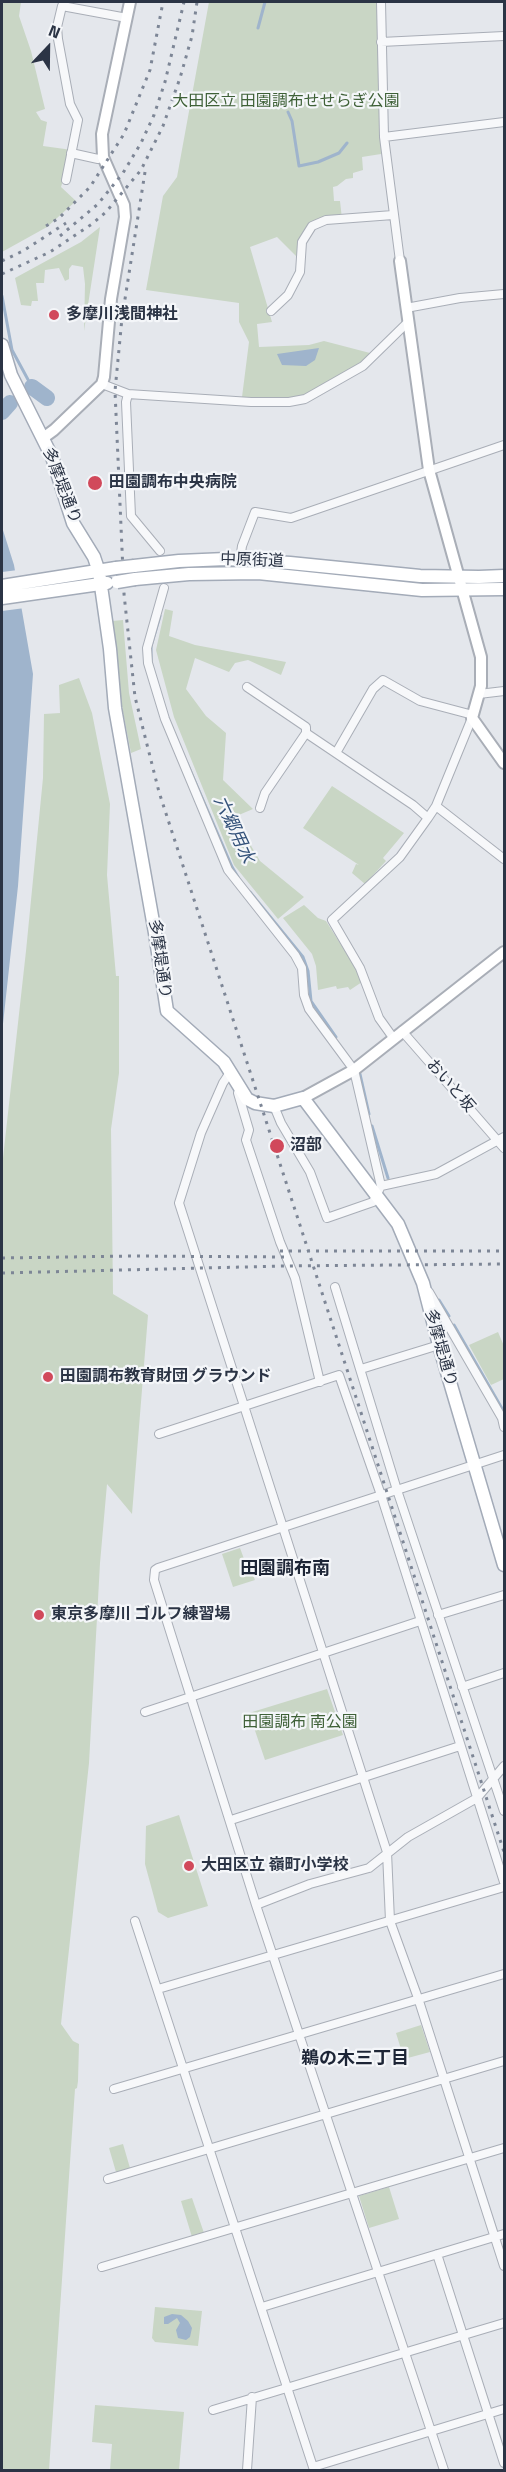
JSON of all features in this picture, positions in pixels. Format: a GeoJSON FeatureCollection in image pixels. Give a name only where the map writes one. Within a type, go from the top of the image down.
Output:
{"type":"FeatureCollection","features":[{"type":"Feature","properties":{"kind":"main road","name":"多摩堤通り"},"geometry":{"type":"LineString","coordinates":[[2,345],[11,375],[52,456],[73,523],[94,557],[100,578],[115,708],[166,1008],[224,1062],[247,1100],[274,1106]]}},
{"type":"Feature","properties":{"kind":"main road","name":"中原街道"},"geometry":{"type":"LineString","coordinates":[[100,578],[116,568],[189,560],[310,564],[400,574],[459,577],[504,576]]}},
{"type":"Feature","properties":{"kind":"main road","name":"中原街道"},"geometry":{"type":"LineString","coordinates":[[2,586],[100,578],[117,582],[189,574],[261,573],[402,589],[463,591],[504,589]]}},
{"type":"Feature","properties":{"kind":"main road","name":"中原街道"},"geometry":{"type":"LineString","coordinates":[[2,598],[83,580]]}},
{"type":"Feature","properties":{"kind":"main road","name":"多摩堤通り"},"geometry":{"type":"LineString","coordinates":[[303,1098],[379,1191],[399,1224],[423,1283],[504,1565]]}},
{"type":"Feature","properties":{"kind":"main road"},"geometry":{"type":"LineString","coordinates":[[274,1106],[303,1098]]}},
{"type":"Feature","properties":{"kind":"street"},"geometry":{"type":"LineString","coordinates":[[43,438],[102,384],[109,339],[111,299],[125,217],[124,205],[103,157],[102,134],[130,2]]}},
{"type":"Feature","properties":{"kind":"street"},"geometry":{"type":"LineString","coordinates":[[306,733],[413,805],[428,818],[436,806],[472,717],[482,678],[481,657],[429,470],[407,323],[384,137],[381,2]]}},
{"type":"Feature","properties":{"kind":"street"},"geometry":{"type":"LineString","coordinates":[[66,180],[78,120],[70,104],[58,39],[57,27],[62,6],[127,18]]}},
{"type":"Feature","properties":{"kind":"street"},"geometry":{"type":"LineString","coordinates":[[381,42],[504,36]]}},
{"type":"Feature","properties":{"kind":"street"},"geometry":{"type":"LineString","coordinates":[[384,137],[504,122]]}},
{"type":"Feature","properties":{"kind":"street"},"geometry":{"type":"LineString","coordinates":[[72,153],[98,159],[103,157]]}},
{"type":"Feature","properties":{"kind":"street"},"geometry":{"type":"LineString","coordinates":[[272,311],[288,295],[300,272],[302,242],[312,226],[326,220],[393,215]]}},
{"type":"Feature","properties":{"kind":"street"},"geometry":{"type":"LineString","coordinates":[[406,308],[460,298],[504,294]]}},
{"type":"Feature","properties":{"kind":"street"},"geometry":{"type":"LineString","coordinates":[[102,384],[128,394],[250,402],[289,402],[305,399],[363,366],[407,323]]}},
{"type":"Feature","properties":{"kind":"street"},"geometry":{"type":"LineString","coordinates":[[128,394],[126,402],[130,516],[160,551]]}},
{"type":"Feature","properties":{"kind":"street"},"geometry":{"type":"LineString","coordinates":[[240,560],[242,546],[255,512],[291,518],[504,445]]}},
{"type":"Feature","properties":{"kind":"street"},"geometry":{"type":"LineString","coordinates":[[164,588],[147,648],[148,663],[165,719],[228,870],[295,955],[302,968],[304,995],[309,1009],[354,1070],[379,1191],[373,1202],[327,1218],[310,1172],[281,1123],[274,1106]]}},
{"type":"Feature","properties":{"kind":"street"},"geometry":{"type":"LineString","coordinates":[[336,753],[373,689],[383,680],[420,701],[472,717],[504,763]]}},
{"type":"Feature","properties":{"kind":"street"},"geometry":{"type":"LineString","coordinates":[[247,687],[306,726],[306,733],[265,793],[260,808]]}},
{"type":"Feature","properties":{"kind":"street"},"geometry":{"type":"LineString","coordinates":[[479,694],[504,691]]}},
{"type":"Feature","properties":{"kind":"street"},"geometry":{"type":"LineString","coordinates":[[436,806],[504,859]]}},
{"type":"Feature","properties":{"kind":"street","name":"おいと坂"},"geometry":{"type":"LineString","coordinates":[[428,818],[400,857],[332,920],[360,968],[379,1018],[502,1139],[504,1148]]}},
{"type":"Feature","properties":{"kind":"street"},"geometry":{"type":"LineString","coordinates":[[303,1098],[354,1070],[504,952]]}},
{"type":"Feature","properties":{"kind":"street"},"geometry":{"type":"LineString","coordinates":[[231,1071],[223,1083],[201,1133],[179,1203],[387,1852],[390,1921],[418,1998],[504,2266]]}},
{"type":"Feature","properties":{"kind":"street"},"geometry":{"type":"LineString","coordinates":[[241,1089],[238,1093],[249,1130],[246,1140],[280,1242],[295,1278],[320,1382]]}},
{"type":"Feature","properties":{"kind":"street"},"geometry":{"type":"LineString","coordinates":[[379,1191],[436,1174],[502,1139]]}},
{"type":"Feature","properties":{"kind":"street"},"geometry":{"type":"LineString","coordinates":[[423,1283],[502,1418],[504,1427]]}},
{"type":"Feature","properties":{"kind":"street"},"geometry":{"type":"LineString","coordinates":[[334,1287],[438,1615],[504,1811]]}},
{"type":"Feature","properties":{"kind":"street"},"geometry":{"type":"LineString","coordinates":[[360,1369],[439,1345]]}},
{"type":"Feature","properties":{"kind":"street"},"geometry":{"type":"LineString","coordinates":[[158,1989],[504,1885],[381,1495],[339,1375],[159,1434]]}},
{"type":"Feature","properties":{"kind":"street"},"geometry":{"type":"LineString","coordinates":[[444,2470],[256,1905],[231,1820],[154,1586],[154,1572],[158,1568],[504,1455]]}},
{"type":"Feature","properties":{"kind":"street"},"geometry":{"type":"LineString","coordinates":[[438,1615],[504,1595]]}},
{"type":"Feature","properties":{"kind":"street"},"geometry":{"type":"LineString","coordinates":[[145,1712],[420,1621]]}},
{"type":"Feature","properties":{"kind":"street"},"geometry":{"type":"LineString","coordinates":[[462,1687],[504,1673]]}},
{"type":"Feature","properties":{"kind":"street"},"geometry":{"type":"LineString","coordinates":[[231,1820],[460,1746]]}},
{"type":"Feature","properties":{"kind":"street"},"geometry":{"type":"LineString","coordinates":[[256,1905],[309,1884],[369,1868],[408,1837],[477,1798],[494,1781],[504,1766]]}},
{"type":"Feature","properties":{"kind":"street"},"geometry":{"type":"LineString","coordinates":[[135,1921],[314,2469],[504,2409]]}},
{"type":"Feature","properties":{"kind":"street"},"geometry":{"type":"LineString","coordinates":[[114,2089],[504,1974]]}},
{"type":"Feature","properties":{"kind":"street"},"geometry":{"type":"LineString","coordinates":[[108,2179],[504,2061]]}},
{"type":"Feature","properties":{"kind":"street"},"geometry":{"type":"LineString","coordinates":[[102,2267],[504,2148]]}},
{"type":"Feature","properties":{"kind":"street"},"geometry":{"type":"LineString","coordinates":[[262,2307],[504,2234]]}},
{"type":"Feature","properties":{"kind":"street"},"geometry":{"type":"LineString","coordinates":[[437,2254],[504,2463]]}},
{"type":"Feature","properties":{"kind":"street"},"geometry":{"type":"LineString","coordinates":[[213,2410],[504,2323]]}},
{"type":"Feature","properties":{"kind":"street"},"geometry":{"type":"LineString","coordinates":[[247,2470],[252,2397]]}},
{"type":"Feature","properties":{"kind":"green space"},"geometry":{"type":"Polygon","coordinates":[[[2,2],[21,2],[19,16],[31,51],[45,109],[36,112],[41,120],[47,122],[43,146],[72,150],[61,187],[76,201],[47,227],[2,252],[2,2]]]}},
{"type":"Feature","properties":{"kind":"green space","name":"大田区立 田園調布せせらぎ公園"},"geometry":{"type":"Polygon","coordinates":[[[209,2],[379,2],[381,154],[362,157],[363,170],[353,173],[353,178],[346,179],[333,187],[334,201],[340,201],[342,219],[326,220],[304,236],[300,260],[277,237],[250,247],[272,322],[257,324],[259,347],[309,345],[324,341],[370,353],[364,361],[305,398],[242,397],[249,342],[239,322],[239,303],[146,290],[163,196],[177,177],[209,2]]]}},
{"type":"Feature","properties":{"kind":"green space"},"geometry":{"type":"Polygon","coordinates":[[[100,227],[84,331],[83,267],[72,265],[69,269],[69,279],[65,281],[59,268],[45,270],[44,283],[36,283],[38,301],[32,301],[31,306],[21,305],[15,278],[81,242],[100,227]]]}},
{"type":"Feature","properties":{"kind":"green space"},"geometry":{"type":"Polygon","coordinates":[[[165,609],[173,611],[169,636],[195,645],[286,662],[281,675],[248,660],[235,663],[229,672],[195,658],[186,689],[206,716],[226,733],[223,780],[253,809],[234,817],[260,861],[304,897],[278,919],[234,865],[174,717],[156,650],[165,609]]]}},
{"type":"Feature","properties":{"kind":"green space"},"geometry":{"type":"Polygon","coordinates":[[[123,620],[129,693],[141,749],[131,753],[120,696],[112,621],[123,620]]]}},
{"type":"Feature","properties":{"kind":"green space"},"geometry":{"type":"Polygon","coordinates":[[[79,678],[92,713],[110,804],[107,875],[116,976],[119,976],[119,1073],[111,1129],[113,1294],[148,1315],[132,1514],[107,1484],[100,1563],[89,1763],[61,2024],[73,2041],[79,2044],[49,2470],[2,2470],[2,1167],[43,778],[44,714],[60,713],[59,685],[79,678]]]}},
{"type":"Feature","properties":{"kind":"green space"},"geometry":{"type":"Polygon","coordinates":[[[332,786],[404,833],[383,858],[386,861],[365,884],[352,873],[356,864],[359,865],[303,828],[332,786]]]}},
{"type":"Feature","properties":{"kind":"green space"},"geometry":{"type":"Polygon","coordinates":[[[304,905],[318,918],[326,921],[355,967],[362,982],[350,990],[348,987],[337,989],[336,986],[318,990],[316,966],[312,954],[283,918],[304,905]]]}},
{"type":"Feature","properties":{"kind":"green space"},"geometry":{"type":"Polygon","coordinates":[[[498,1332],[504,1346],[504,1379],[491,1385],[469,1345],[498,1332]]]}},
{"type":"Feature","properties":{"kind":"green space"},"geometry":{"type":"Polygon","coordinates":[[[240,1548],[255,1580],[233,1587],[222,1554],[240,1548]]]}},
{"type":"Feature","properties":{"kind":"green space","name":"田園調布 南公園"},"geometry":{"type":"Polygon","coordinates":[[[327,1689],[343,1735],[265,1760],[249,1713],[327,1689]]]}},
{"type":"Feature","properties":{"kind":"green space"},"geometry":{"type":"Polygon","coordinates":[[[179,1815],[208,1906],[168,1918],[158,1912],[145,1864],[146,1826],[179,1815]]]}},
{"type":"Feature","properties":{"kind":"green space"},"geometry":{"type":"Polygon","coordinates":[[[421,2025],[430,2052],[404,2059],[396,2033],[421,2025]]]}},
{"type":"Feature","properties":{"kind":"green space"},"geometry":{"type":"Polygon","coordinates":[[[123,2144],[130,2168],[116,2172],[109,2148],[123,2144]]]}},
{"type":"Feature","properties":{"kind":"green space"},"geometry":{"type":"Polygon","coordinates":[[[389,2187],[399,2219],[369,2228],[359,2196],[389,2187]]]}},
{"type":"Feature","properties":{"kind":"green space"},"geometry":{"type":"Polygon","coordinates":[[[192,2198],[204,2233],[192,2237],[181,2201],[192,2198]]]}},
{"type":"Feature","properties":{"kind":"green space"},"geometry":{"type":"Polygon","coordinates":[[[155,2307],[202,2311],[198,2346],[155,2342],[152,2338],[155,2307]]]}},
{"type":"Feature","properties":{"kind":"green space"},"geometry":{"type":"Polygon","coordinates":[[[95,2405],[184,2412],[179,2470],[110,2470],[112,2444],[92,2442],[95,2405]]]}},
{"type":"Feature","properties":{"kind":"water"},"geometry":{"type":"Polygon","coordinates":[[[319,348],[315,360],[306,366],[282,365],[277,354],[319,348]]]}},
{"type":"Feature","properties":{"kind":"water"},"geometry":{"type":"Polygon","coordinates":[[[2,527],[14,565],[33,674],[18,886],[2,1033],[2,527]]]}},
{"type":"Feature","properties":{"kind":"water"},"geometry":{"type":"Polygon","coordinates":[[[172,2314],[181,2315],[192,2328],[190,2337],[186,2340],[178,2338],[176,2330],[180,2323],[177,2318],[164,2324],[164,2317],[172,2314]]]}},
{"type":"Feature","properties":{"kind":"pier"},"geometry":{"type":"Polygon","coordinates":[[[18,570],[25,608],[2,611],[2,572],[18,570]]]}},
{"type":"Feature","properties":{"kind":"waterway"},"geometry":{"type":"LineString","coordinates":[[258,28],[265,2]]}},
{"type":"Feature","properties":{"kind":"waterway"},"geometry":{"type":"LineString","coordinates":[[288,112],[292,121],[299,166],[318,162],[339,153],[347,143]]}},
{"type":"Feature","properties":{"kind":"waterway"},"geometry":{"type":"LineString","coordinates":[[2,296],[12,350],[32,387],[30,390]]}},
{"type":"Feature","properties":{"kind":"waterway"},"geometry":{"type":"LineString","coordinates":[[32,387],[47,398]]}},
{"type":"Feature","properties":{"kind":"waterway"},"geometry":{"type":"LineString","coordinates":[[2,412],[10,403]]}},
{"type":"Feature","properties":{"kind":"waterway","name":"六郷用水"},"geometry":{"type":"LineString","coordinates":[[151,660],[151,646],[160,616]]}},
{"type":"Feature","properties":{"kind":"waterway","name":"六郷用水"},"geometry":{"type":"LineString","coordinates":[[187,763],[238,877]]}},
{"type":"Feature","properties":{"kind":"waterway","name":"六郷用水"},"geometry":{"type":"LineString","coordinates":[[250,892],[303,957],[308,971],[311,1001],[336,1037]]}},
{"type":"Feature","properties":{"kind":"waterway","name":"六郷用水"},"geometry":{"type":"LineString","coordinates":[[360,1074],[369,1114]]}},
{"type":"Feature","properties":{"kind":"waterway","name":"六郷用水"},"geometry":{"type":"LineString","coordinates":[[372,1126],[388,1178]]}},
{"type":"Feature","properties":{"kind":"waterway"},"geometry":{"type":"LineString","coordinates":[[439,1300],[449,1316]]}},
{"type":"Feature","properties":{"kind":"waterway","name":"六郷用水"},"geometry":{"type":"LineString","coordinates":[[454,1325],[504,1412]]}},
{"type":"Feature","properties":{"kind":"railway"},"geometry":{"type":"LineString","coordinates":[[46,226],[59,218],[90,187],[124,134],[150,70],[163,2]]}},
{"type":"Feature","properties":{"kind":"railway"},"geometry":{"type":"LineString","coordinates":[[60,236],[98,204],[123,173],[141,143],[154,115],[165,82],[184,2]]}},
{"type":"Feature","properties":{"kind":"railway"},"geometry":{"type":"LineString","coordinates":[[2,274],[50,252],[92,224],[106,212],[141,170],[163,126],[180,78],[192,36],[197,2]]}},
{"type":"Feature","properties":{"kind":"railway"},"geometry":{"type":"LineString","coordinates":[[145,172],[122,318],[115,391],[124,594],[135,697],[159,792],[504,1852]]}},
{"type":"Feature","properties":{"kind":"railway"},"geometry":{"type":"LineString","coordinates":[[2,261],[23,251],[66,223]]}},
{"type":"Feature","properties":{"kind":"railway"},"geometry":{"type":"LineString","coordinates":[[280,1251],[504,1251]]}},
{"type":"Feature","properties":{"kind":"railway"},"geometry":{"type":"LineString","coordinates":[[2,1258],[289,1257]]}},
{"type":"Feature","properties":{"kind":"railway"},"geometry":{"type":"LineString","coordinates":[[2,1273],[284,1266],[504,1264]]}},
{"type":"Feature","properties":{"kind":"place","name":"多摩川浅間神社"},"geometry":{"type":"Point","coordinates":[54,315]}},
{"type":"Feature","properties":{"kind":"place","name":"田園調布中央病院"},"geometry":{"type":"Point","coordinates":[95,483]}},
{"type":"Feature","properties":{"kind":"place","name":"沼部"},"geometry":{"type":"Point","coordinates":[277,1146]}},
{"type":"Feature","properties":{"kind":"place","name":"田園調布教育財団 グラウンド"},"geometry":{"type":"Point","coordinates":[48,1377]}},
{"type":"Feature","properties":{"kind":"place","name":"東京多摩川 ゴルフ練習場"},"geometry":{"type":"Point","coordinates":[39,1615]}},
{"type":"Feature","properties":{"kind":"place","name":"大田区立 嶺町小学校"},"geometry":{"type":"Point","coordinates":[189,1866]}},
{"type":"Feature","properties":{"kind":"district","name":"田園調布南"},"geometry":{"type":"Point","coordinates":[285,1570]}},
{"type":"Feature","properties":{"kind":"district","name":"鵜の木三丁目"},"geometry":{"type":"Point","coordinates":[355,2060]}}]}
